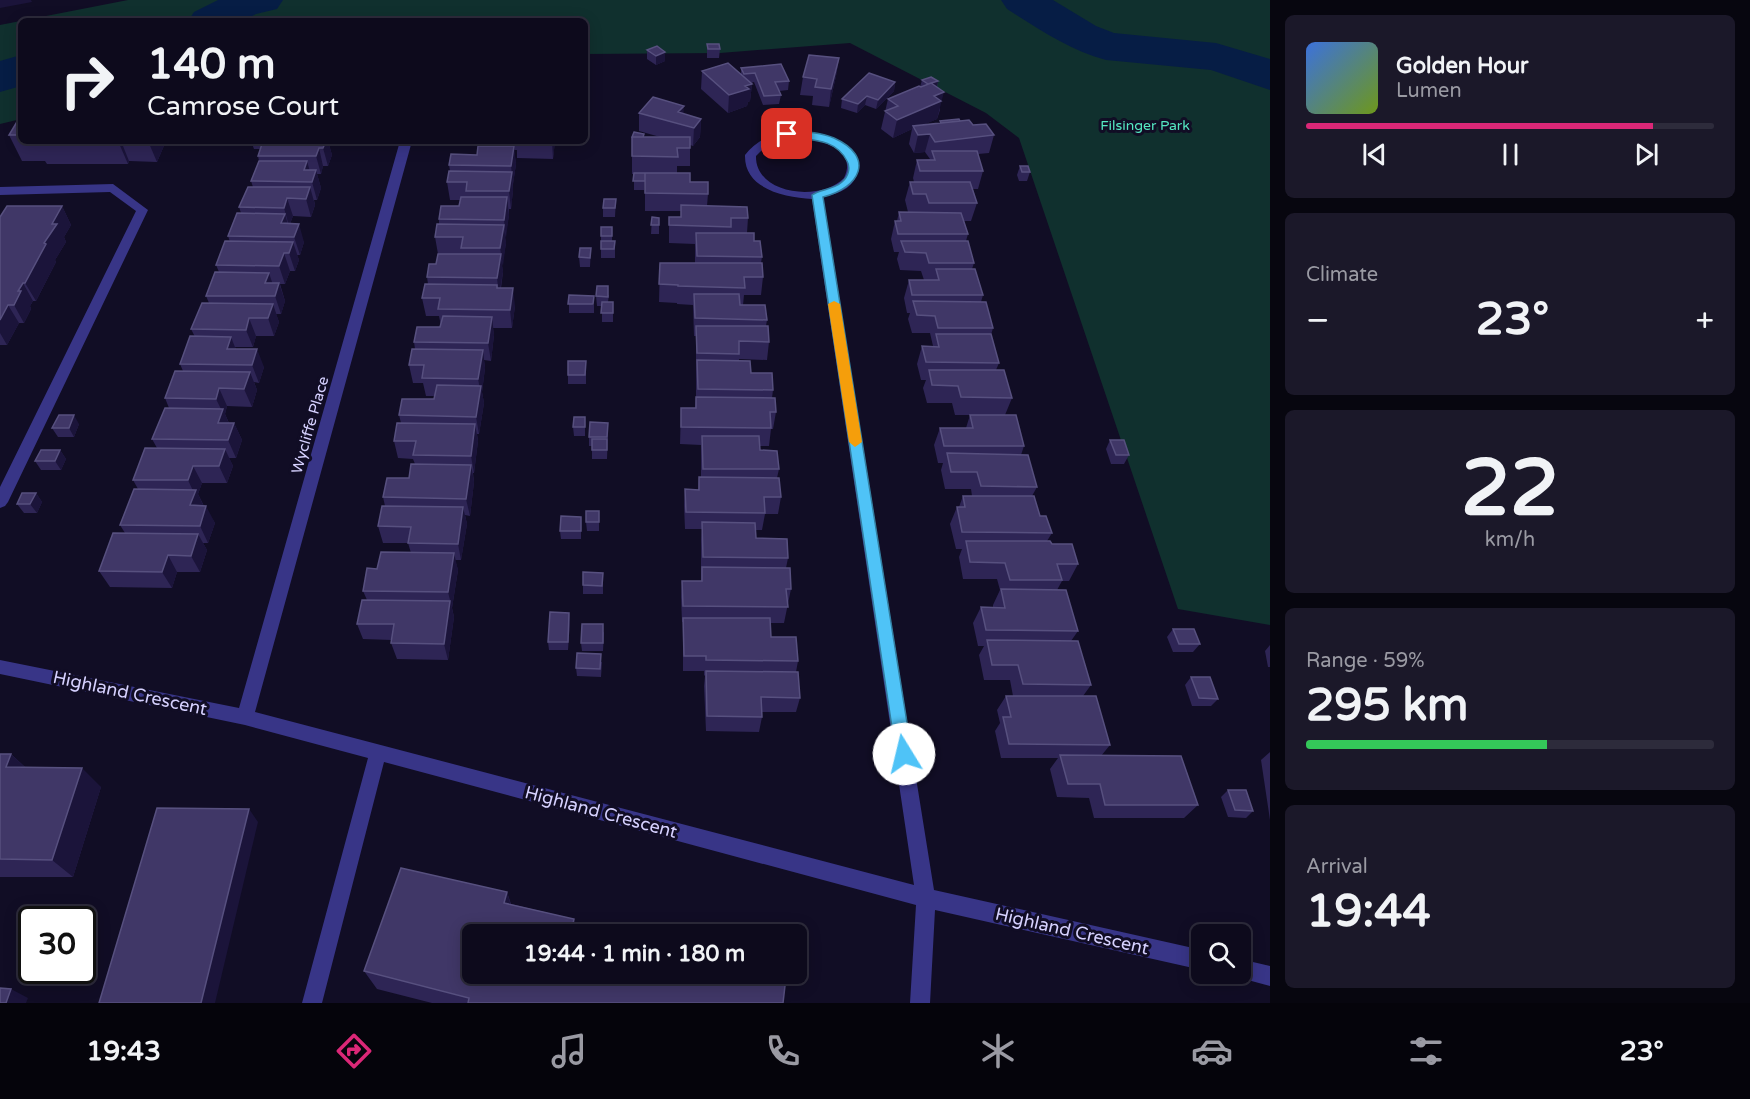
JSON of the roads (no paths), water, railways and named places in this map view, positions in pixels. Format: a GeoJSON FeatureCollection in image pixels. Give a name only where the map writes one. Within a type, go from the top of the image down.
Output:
{"type":"FeatureCollection","features":[{"type":"Feature","properties":{"kind":"street"},"geometry":{"type":"LineString","coordinates":[[787,134],[811,135],[831,141],[847,151],[854,165],[853,174],[846,184],[834,191],[817,195],[785,193],[759,180],[749,165],[752,151],[769,138],[787,134]]}},
{"type":"Feature","properties":{"kind":"street","name":"Wycliffe Place"},"geometry":{"type":"LineString","coordinates":[[245,717],[405,144]]}},
{"type":"Feature","properties":{"kind":"street"},"geometry":{"type":"LineString","coordinates":[[0,191],[113,188],[142,210],[0,502]]}},
{"type":"Feature","properties":{"kind":"street"},"geometry":{"type":"LineString","coordinates":[[817,195],[926,898],[920,1003]]}},
{"type":"Feature","properties":{"kind":"street","name":"Highland Crescent"},"geometry":{"type":"LineString","coordinates":[[0,667],[245,717],[926,898],[1191,958]]}},
{"type":"Feature","properties":{"kind":"street"},"geometry":{"type":"LineString","coordinates":[[312,1003],[378,753]]}},
{"type":"Feature","properties":{"kind":"street"},"geometry":{"type":"LineString","coordinates":[[1251,972],[1270,976]]}},
{"type":"Feature","properties":{"kind":"waterway"},"geometry":{"type":"LineString","coordinates":[[216,18],[241,5],[262,0]]}},
{"type":"Feature","properties":{"kind":"waterway"},"geometry":{"type":"LineString","coordinates":[[1022,0],[1080,35],[1106,46],[1216,57],[1270,76]]}},
{"type":"Feature","properties":{"kind":"waterway"},"geometry":{"type":"LineString","coordinates":[[0,78],[18,70]]}},
{"type":"Feature","properties":{"kind":"park label","name":"Filsinger Park"},"geometry":{"type":"Point","coordinates":[1145,125]}}]}
